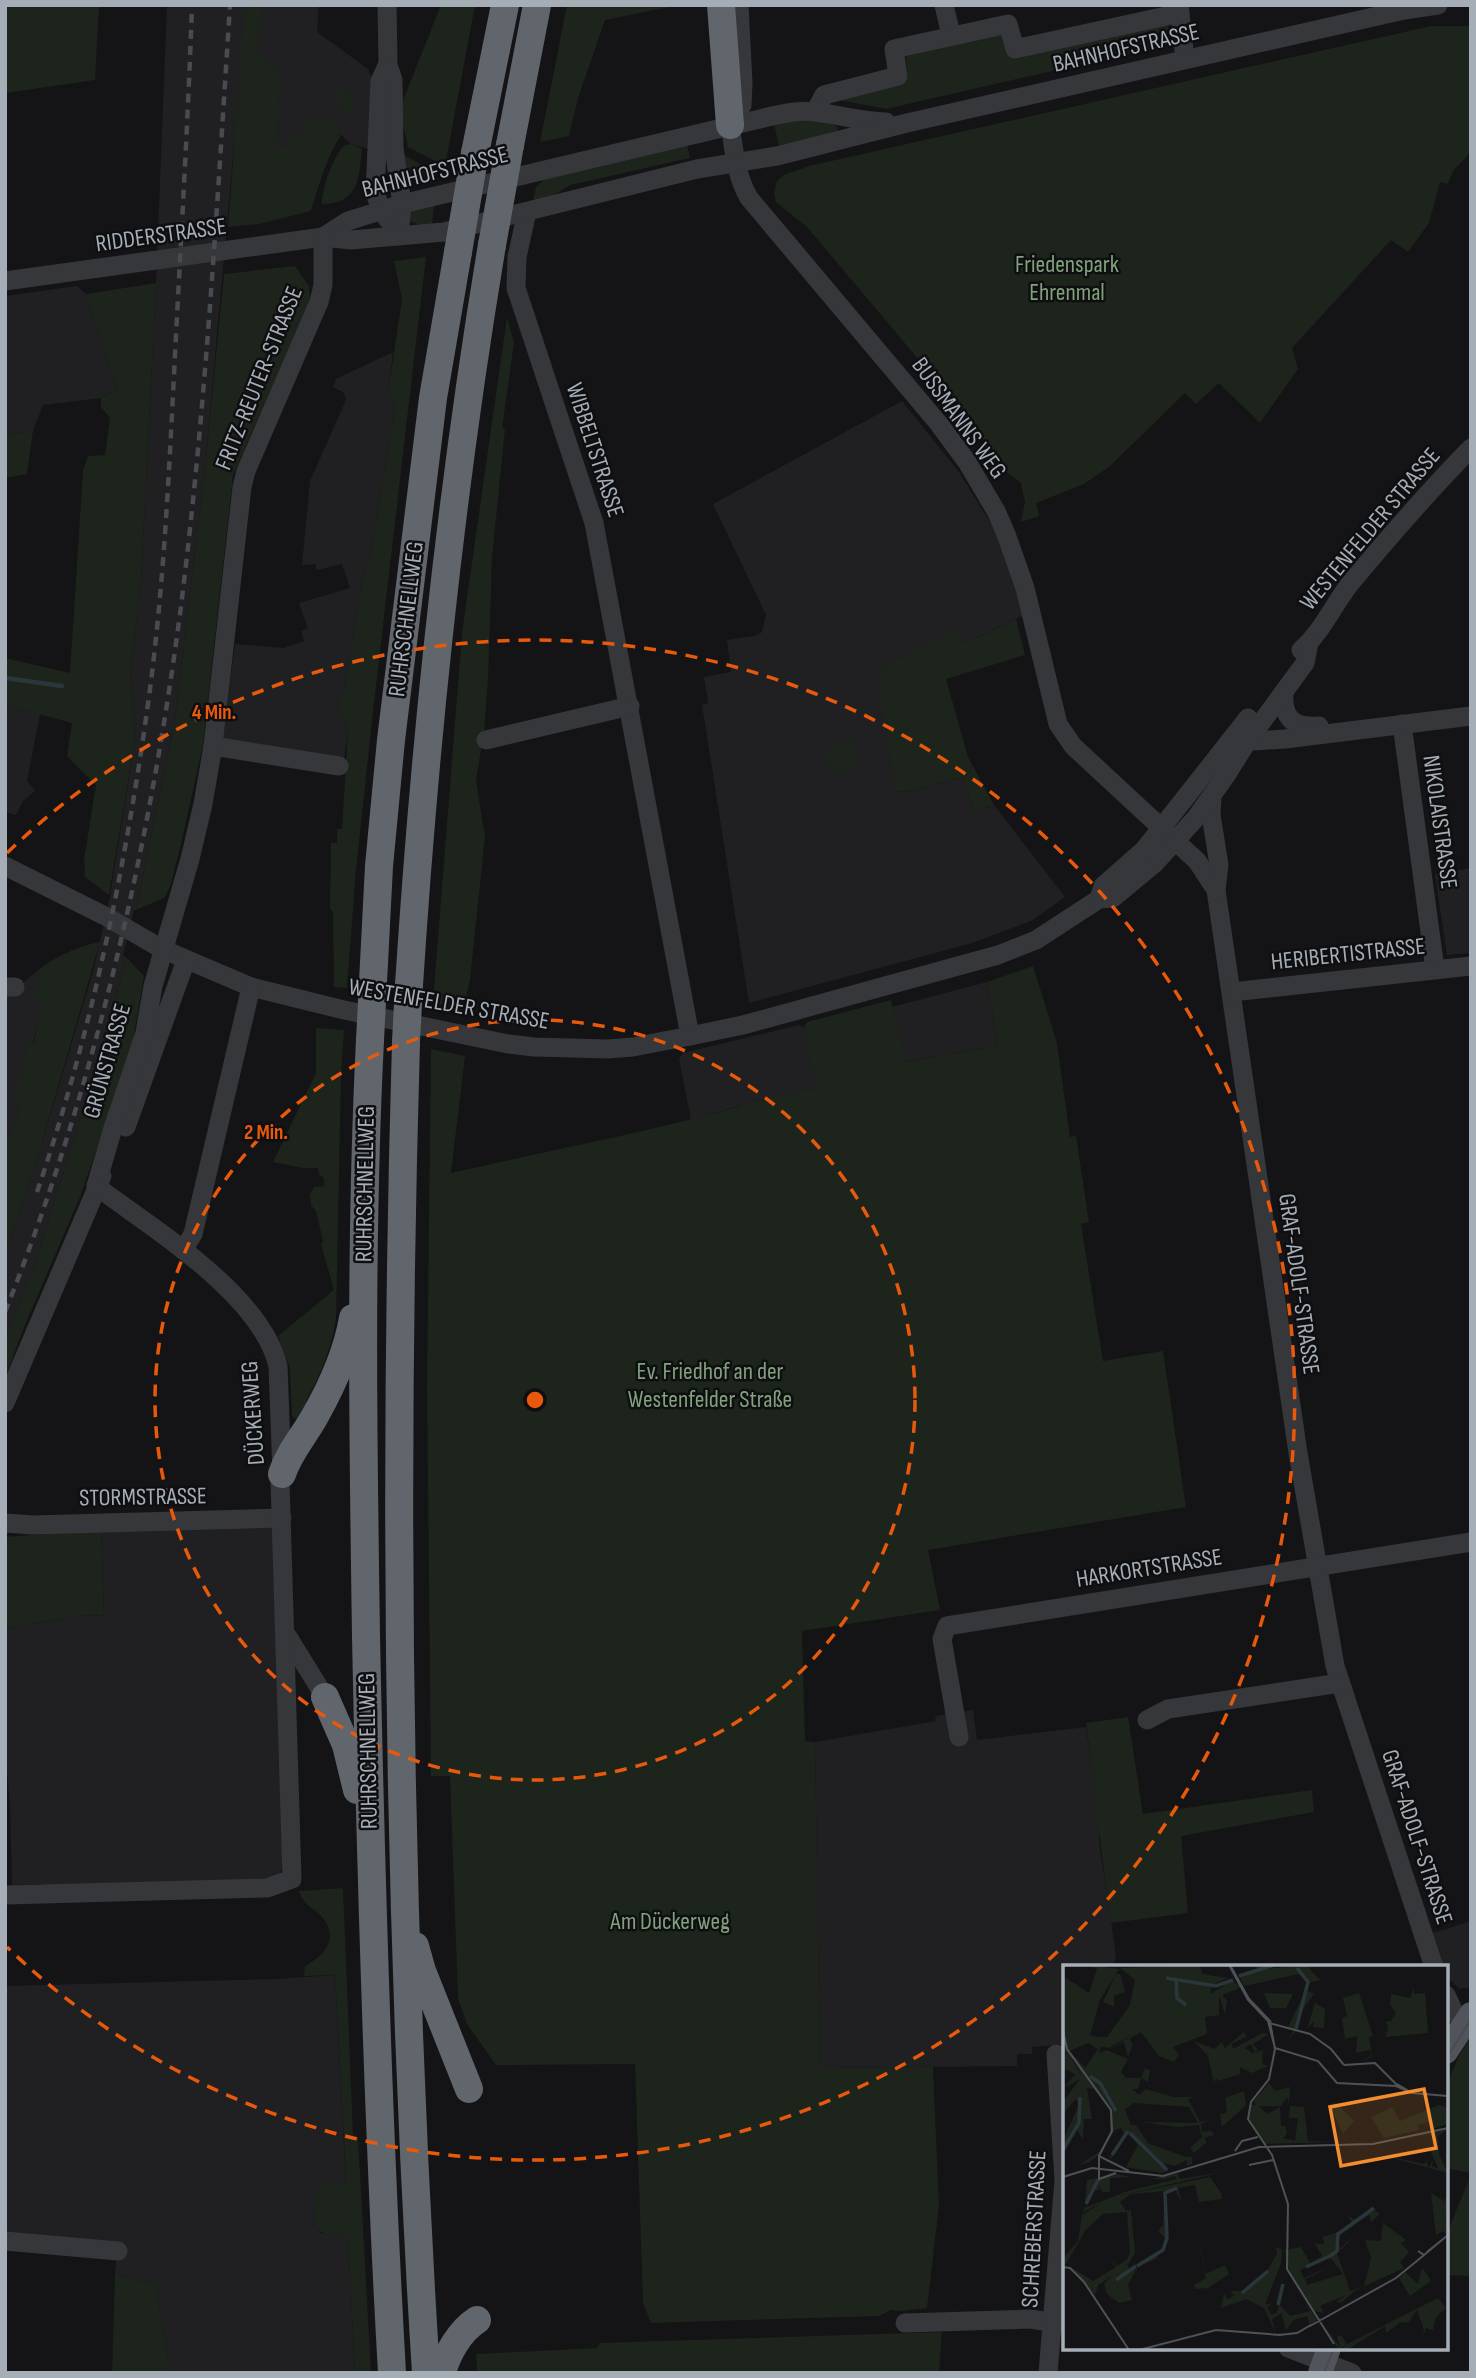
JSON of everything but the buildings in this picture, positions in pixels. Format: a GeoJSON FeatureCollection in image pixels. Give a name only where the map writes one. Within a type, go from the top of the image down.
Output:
{"type":"FeatureCollection","features":[{"type":"Feature","properties":{"kind":"highway","name":"RUHRSCHNELLWEG"},"geometry":{"type":"LineString","coordinates":[[392,2373],[384,2239],[370,1869],[363,1446],[363,1258],[370,1040],[379,866],[391,740],[433,397],[475,153],[505,5]]}},
{"type":"Feature","properties":{"kind":"highway"},"geometry":{"type":"LineString","coordinates":[[721,5],[730,125]]}},
{"type":"Feature","properties":{"kind":"highway","name":"RUHRSCHNELLWEG"},"geometry":{"type":"LineString","coordinates":[[426,2373],[416,2220],[403,1892],[401,1197],[406,1042],[420,817],[453,501],[492,245],[537,8]]}},
{"type":"Feature","properties":{"kind":"highway"},"geometry":{"type":"LineString","coordinates":[[282,1474],[287,1459],[315,1417],[342,1360],[351,1331],[363,1258]]}},
{"type":"Feature","properties":{"kind":"highway"},"geometry":{"type":"LineString","coordinates":[[323,1693],[334,1712],[353,1769],[370,1869]]}},
{"type":"Feature","properties":{"kind":"highway"},"geometry":{"type":"LineString","coordinates":[[403,1892],[422,1971],[469,2089]]}},
{"type":"Feature","properties":{"kind":"highway"},"geometry":{"type":"LineString","coordinates":[[442,2373],[444,2364],[465,2328],[477,2320]]}},
{"type":"Feature","properties":{"kind":"main road"},"geometry":{"type":"LineString","coordinates":[[1448,2049],[1468,2018]]}},
{"type":"Feature","properties":{"kind":"street"},"geometry":{"type":"LineString","coordinates":[[387,5],[388,65],[393,80],[394,148],[402,204],[399,236]]}},
{"type":"Feature","properties":{"kind":"street"},"geometry":{"type":"LineString","coordinates":[[736,162],[730,125],[742,105],[739,5]]}},
{"type":"Feature","properties":{"kind":"street"},"geometry":{"type":"LineString","coordinates":[[944,5],[951,35]]}},
{"type":"Feature","properties":{"kind":"street","name":"BAHNHOFSTRASSE"},"geometry":{"type":"LineString","coordinates":[[323,237],[351,240],[444,232],[594,194],[736,162],[777,156],[907,122],[1404,10],[1438,5]]}},
{"type":"Feature","properties":{"kind":"street"},"geometry":{"type":"LineString","coordinates":[[1179,9],[1185,59]]}},
{"type":"Feature","properties":{"kind":"street","name":"BAHNHOFSTRASSE"},"geometry":{"type":"LineString","coordinates":[[816,112],[824,95],[898,76],[894,49],[1008,24],[1015,49],[1179,9]]}},
{"type":"Feature","properties":{"kind":"street"},"geometry":{"type":"LineString","coordinates":[[388,65],[380,81],[375,192],[381,209],[399,236]]}},
{"type":"Feature","properties":{"kind":"street","name":"BAHNHOFSTRASSE"},"geometry":{"type":"LineString","coordinates":[[323,237],[348,221],[381,209],[795,111],[816,112],[862,122],[907,122]]}},
{"type":"Feature","properties":{"kind":"street","name":"BUSSMANNS WEG"},"geometry":{"type":"LineString","coordinates":[[736,162],[749,198],[939,424],[967,462],[996,511],[1025,588],[1058,724],[1073,746],[1169,835]]}},
{"type":"Feature","properties":{"kind":"street","name":"WIBBELTSTRASSE"},"geometry":{"type":"LineString","coordinates":[[527,212],[517,257],[516,288],[594,523],[690,1036]]}},
{"type":"Feature","properties":{"kind":"street","name":"RIDDERSTRASSE"},"geometry":{"type":"LineString","coordinates":[[5,281],[323,237]]}},
{"type":"Feature","properties":{"kind":"street","name":"FRITZ-REUTER-STRASSE"},"geometry":{"type":"LineString","coordinates":[[162,949],[190,859],[214,746],[242,487],[246,471],[320,302],[323,285],[323,237]]}},
{"type":"Feature","properties":{"kind":"street","name":"WESTENFELDER STRASSE"},"geometry":{"type":"LineString","coordinates":[[5,866],[107,917],[162,949],[251,987],[357,1013],[534,1048],[634,1047],[690,1036],[743,1025],[998,955],[1036,940],[1099,899],[1113,898],[1154,864],[1169,835],[1238,742],[1298,652],[1309,643],[1346,589],[1376,552],[1471,447]]}},
{"type":"Feature","properties":{"kind":"street","name":"WESTENFELDER STRASSE"},"geometry":{"type":"LineString","coordinates":[[1169,835],[1212,796],[1238,742],[1284,692],[1305,663],[1309,643]]}},
{"type":"Feature","properties":{"kind":"street"},"geometry":{"type":"LineString","coordinates":[[1284,692],[1283,704],[1286,712],[1298,725],[1307,728],[1318,726],[1334,731]]}},
{"type":"Feature","properties":{"kind":"street"},"geometry":{"type":"LineString","coordinates":[[486,740],[630,706]]}},
{"type":"Feature","properties":{"kind":"street"},"geometry":{"type":"LineString","coordinates":[[1238,742],[1285,739],[1471,716]]}},
{"type":"Feature","properties":{"kind":"street","name":"NIKOLAISTRASSE"},"geometry":{"type":"LineString","coordinates":[[1402,724],[1435,969]]}},
{"type":"Feature","properties":{"kind":"street"},"geometry":{"type":"LineString","coordinates":[[214,746],[339,765]]}},
{"type":"Feature","properties":{"kind":"street","name":"GRAF-ADOLF-STRASSE"},"geometry":{"type":"LineString","coordinates":[[1212,796],[1211,815],[1219,865],[1216,890],[1317,1566],[1340,1683],[1433,1965]]}},
{"type":"Feature","properties":{"kind":"street","name":"GRAF-ADOLF-STRASSE"},"geometry":{"type":"LineString","coordinates":[[1169,835],[1197,861],[1216,890]]}},
{"type":"Feature","properties":{"kind":"street","name":"GRÜNSTRASSE"},"geometry":{"type":"LineString","coordinates":[[96,1186],[145,1032],[162,949]]}},
{"type":"Feature","properties":{"kind":"street","name":"GRÜNSTRASSE"},"geometry":{"type":"LineString","coordinates":[[5,1403],[96,1186],[122,1136],[141,1090],[147,1064],[186,960]]}},
{"type":"Feature","properties":{"kind":"street","name":"HERIBERTISTRASSE"},"geometry":{"type":"LineString","coordinates":[[1232,992],[1471,966]]}},
{"type":"Feature","properties":{"kind":"street"},"geometry":{"type":"LineString","coordinates":[[183,1250],[194,1234],[251,987]]}},
{"type":"Feature","properties":{"kind":"street","name":"DÜCKERWEG"},"geometry":{"type":"LineString","coordinates":[[5,1895],[267,1888],[292,1878],[280,1481],[282,1474],[278,1366],[275,1352],[266,1334],[249,1313],[204,1267],[96,1186]]}},
{"type":"Feature","properties":{"kind":"street","name":"STORMSTRASSE"},"geometry":{"type":"LineString","coordinates":[[5,1523],[33,1525],[282,1518]]}},
{"type":"Feature","properties":{"kind":"street","name":"HARKORTSTRASSE"},"geometry":{"type":"LineString","coordinates":[[959,1737],[942,1639],[947,1626],[1471,1542]]}},
{"type":"Feature","properties":{"kind":"street"},"geometry":{"type":"LineString","coordinates":[[286,1633],[323,1693]]}},
{"type":"Feature","properties":{"kind":"street"},"geometry":{"type":"LineString","coordinates":[[288,1698],[294,1687],[306,1683],[323,1693]]}},
{"type":"Feature","properties":{"kind":"street"},"geometry":{"type":"LineString","coordinates":[[1147,1720],[1168,1710],[1340,1683]]}},
{"type":"Feature","properties":{"kind":"street"},"geometry":{"type":"LineString","coordinates":[[1448,1999],[1454,2012],[1468,2018]]}},
{"type":"Feature","properties":{"kind":"street","name":"SCHREBERSTRASSE"},"geometry":{"type":"LineString","coordinates":[[1056,2054],[1063,2152]]}},
{"type":"Feature","properties":{"kind":"street","name":"SCHREBERSTRASSE"},"geometry":{"type":"LineString","coordinates":[[1048,2373],[1059,2323],[1063,2228]]}},
{"type":"Feature","properties":{"kind":"street"},"geometry":{"type":"LineString","coordinates":[[5,2241],[118,2251]]}},
{"type":"Feature","properties":{"kind":"street"},"geometry":{"type":"LineString","coordinates":[[905,2323],[1030,2319],[1059,2323]]}},
{"type":"Feature","properties":{"kind":"street"},"geometry":{"type":"LineString","coordinates":[[1294,2350],[1352,2373]]}},
{"type":"Feature","properties":{"kind":"shaded area"},"geometry":{"type":"Polygon","coordinates":[[[167,5],[319,5],[317,32],[368,69],[371,76],[371,150],[351,144],[341,135],[280,150],[234,145],[205,469],[175,719],[136,910],[123,956],[127,958],[35,1265],[5,1336],[5,1253],[35,1166],[94,968],[110,896],[135,740],[130,674],[141,579],[167,5]]]}},
{"type":"Feature","properties":{"kind":"shaded area"},"geometry":{"type":"Polygon","coordinates":[[[77,286],[86,294],[118,389],[101,398],[43,405],[33,430],[5,436],[5,296],[77,286]]]}},
{"type":"Feature","properties":{"kind":"shaded area"},"geometry":{"type":"Polygon","coordinates":[[[393,352],[388,393],[395,407],[370,560],[364,572],[344,691],[337,701],[348,730],[344,760],[223,740],[235,644],[284,648],[304,641],[301,631],[308,628],[299,603],[350,588],[342,564],[317,570],[315,564],[302,565],[310,481],[346,400],[343,392],[333,387],[336,379],[393,352]]]}},
{"type":"Feature","properties":{"kind":"shaded area"},"geometry":{"type":"Polygon","coordinates":[[[902,401],[959,472],[999,537],[1024,615],[965,643],[956,629],[896,792],[963,777],[974,812],[994,805],[1065,897],[1033,920],[972,943],[749,1003],[702,705],[708,703],[704,677],[731,672],[727,640],[755,636],[762,632],[766,615],[713,504],[902,401]]]}},
{"type":"Feature","properties":{"kind":"shaded area"},"geometry":{"type":"Polygon","coordinates":[[[5,705],[40,714],[27,781],[35,791],[23,801],[16,815],[5,812],[5,705]]]}},
{"type":"Feature","properties":{"kind":"shaded area"},"geometry":{"type":"Polygon","coordinates":[[[1471,868],[1471,953],[1447,955],[1435,874],[1471,868]]]}},
{"type":"Feature","properties":{"kind":"shaded area"},"geometry":{"type":"Polygon","coordinates":[[[38,970],[41,973],[38,977],[38,991],[28,992],[43,999],[33,1043],[29,1043],[23,1068],[20,1107],[9,1137],[5,1135],[5,992],[13,992],[38,970]]]}},
{"type":"Feature","properties":{"kind":"shaded area"},"geometry":{"type":"Polygon","coordinates":[[[987,982],[998,1046],[904,1062],[892,1007],[987,982]]]}},
{"type":"Feature","properties":{"kind":"shaded area"},"geometry":{"type":"Polygon","coordinates":[[[799,1025],[804,1028],[817,1088],[767,1098],[691,1120],[679,1059],[683,1053],[799,1025]]]}},
{"type":"Feature","properties":{"kind":"shaded area"},"geometry":{"type":"Polygon","coordinates":[[[273,1527],[283,1868],[278,1876],[270,1881],[46,1889],[41,1884],[12,1885],[5,1749],[5,1628],[76,1616],[104,1615],[101,1530],[273,1527]]]}},
{"type":"Feature","properties":{"kind":"shaded area"},"geometry":{"type":"Polygon","coordinates":[[[973,1710],[977,1740],[1086,1727],[1116,1956],[1113,1965],[1063,1965],[1063,2044],[1032,2047],[1032,2054],[1017,2054],[1017,2066],[820,2068],[815,1742],[936,1721],[935,1716],[973,1710]]]}},
{"type":"Feature","properties":{"kind":"shaded area"},"geometry":{"type":"Polygon","coordinates":[[[1471,1921],[1471,1987],[1460,1989],[1448,1978],[1448,1965],[1441,1965],[1430,1934],[1471,1921]]]}},
{"type":"Feature","properties":{"kind":"shaded area"},"geometry":{"type":"Polygon","coordinates":[[[335,1975],[346,2184],[326,2185],[317,2193],[317,2226],[320,2233],[348,2235],[355,2373],[170,2373],[156,2285],[115,2274],[118,2246],[5,2235],[5,1986],[335,1975]]]}},
{"type":"Feature","properties":{"kind":"green space"},"geometry":{"type":"Polygon","coordinates":[[[5,5],[99,5],[95,80],[5,93],[5,5]]]}},
{"type":"Feature","properties":{"kind":"green space"},"geometry":{"type":"Polygon","coordinates":[[[245,5],[261,5],[257,55],[267,56],[266,68],[280,69],[275,148],[287,148],[290,134],[305,136],[307,118],[332,120],[341,131],[336,136],[341,135],[327,162],[311,211],[259,224],[228,227],[245,5]]]}},
{"type":"Feature","properties":{"kind":"green space"},"geometry":{"type":"Polygon","coordinates":[[[441,5],[475,5],[445,166],[408,147],[398,113],[441,5]]]}},
{"type":"Feature","properties":{"kind":"green space"},"geometry":{"type":"Polygon","coordinates":[[[567,5],[679,5],[605,20],[578,98],[569,136],[540,142],[567,5]]]}},
{"type":"Feature","properties":{"kind":"green space"},"geometry":{"type":"Polygon","coordinates":[[[1168,22],[1170,41],[1166,45],[886,109],[834,99],[902,82],[908,76],[906,56],[1000,35],[1004,38],[1008,54],[1168,22]]]}},
{"type":"Feature","properties":{"kind":"green space","name":"Friedenspark Ehrenmal"},"geometry":{"type":"Polygon","coordinates":[[[1431,26],[1471,26],[1471,152],[1453,171],[1448,184],[1440,182],[1429,223],[1408,252],[1391,240],[1292,348],[1298,369],[1260,423],[1219,383],[1196,404],[1185,393],[1109,467],[1084,484],[1036,503],[1039,516],[1021,522],[1025,502],[1021,483],[1003,469],[929,372],[808,228],[776,202],[774,193],[777,181],[784,175],[809,166],[1431,26]]]}},
{"type":"Feature","properties":{"kind":"green space"},"geometry":{"type":"Polygon","coordinates":[[[339,86],[353,95],[352,117],[339,104],[339,86]]]}},
{"type":"Feature","properties":{"kind":"green space"},"geometry":{"type":"Polygon","coordinates":[[[811,120],[833,124],[838,128],[837,132],[779,146],[774,124],[811,120]]]}},
{"type":"Feature","properties":{"kind":"green space"},"geometry":{"type":"Polygon","coordinates":[[[351,144],[362,149],[355,187],[343,199],[322,204],[333,164],[345,145],[351,144]]]}},
{"type":"Feature","properties":{"kind":"green space"},"geometry":{"type":"Polygon","coordinates":[[[687,145],[690,158],[570,185],[549,198],[533,202],[536,187],[547,177],[687,145]]]}},
{"type":"Feature","properties":{"kind":"green space"},"geometry":{"type":"Polygon","coordinates":[[[402,154],[431,170],[436,183],[423,181],[413,175],[402,154]]]}},
{"type":"Feature","properties":{"kind":"green space"},"geometry":{"type":"Polygon","coordinates":[[[434,206],[432,225],[420,225],[407,220],[407,212],[434,206]]]}},
{"type":"Feature","properties":{"kind":"green space"},"geometry":{"type":"Polygon","coordinates":[[[426,257],[373,711],[347,988],[334,987],[333,912],[330,909],[331,843],[337,843],[337,829],[342,829],[348,730],[337,701],[344,691],[364,572],[370,560],[395,407],[388,393],[402,299],[394,261],[426,257]]]}},
{"type":"Feature","properties":{"kind":"green space"},"geometry":{"type":"Polygon","coordinates":[[[295,266],[309,286],[310,301],[233,475],[203,745],[181,844],[170,887],[164,898],[136,910],[175,719],[205,469],[224,274],[295,266]]]}},
{"type":"Feature","properties":{"kind":"green space"},"geometry":{"type":"Polygon","coordinates":[[[156,283],[141,579],[130,674],[135,739],[109,895],[85,877],[84,860],[96,785],[67,756],[72,723],[5,705],[5,658],[70,673],[83,470],[88,456],[105,455],[110,418],[101,407],[101,398],[118,389],[86,294],[156,283]]]}},
{"type":"Feature","properties":{"kind":"green space"},"geometry":{"type":"Polygon","coordinates":[[[507,317],[514,343],[502,428],[505,429],[492,558],[488,679],[484,732],[476,780],[485,837],[470,979],[463,1011],[433,1002],[462,633],[507,317]]]}},
{"type":"Feature","properties":{"kind":"green space"},"geometry":{"type":"Polygon","coordinates":[[[33,430],[27,474],[5,478],[5,436],[33,430]]]}},
{"type":"Feature","properties":{"kind":"green space"},"geometry":{"type":"Polygon","coordinates":[[[1016,619],[1025,655],[946,679],[968,757],[994,805],[974,812],[963,777],[896,792],[877,671],[957,629],[965,643],[1016,619]]]}},
{"type":"Feature","properties":{"kind":"green space"},"geometry":{"type":"Polygon","coordinates":[[[849,737],[862,760],[837,775],[823,752],[849,737]]]}},
{"type":"Feature","properties":{"kind":"green space"},"geometry":{"type":"Polygon","coordinates":[[[100,942],[35,1166],[5,1253],[5,1135],[9,1136],[20,1107],[14,1100],[29,1042],[34,1043],[42,1000],[27,998],[28,991],[38,991],[38,977],[41,973],[38,970],[45,965],[75,949],[100,942]]]}},
{"type":"Feature","properties":{"kind":"green space"},"geometry":{"type":"Polygon","coordinates":[[[127,958],[144,976],[132,1047],[80,1197],[22,1332],[5,1379],[5,1336],[35,1265],[127,958]]]}},
{"type":"Feature","properties":{"kind":"green space","name":"Ev. Friedhof an der Westenfelder Straße"},"geometry":{"type":"Polygon","coordinates":[[[1033,966],[1057,1043],[1070,1137],[1076,1136],[1089,1222],[1081,1224],[1103,1361],[1163,1351],[1186,1507],[928,1550],[940,1610],[802,1631],[805,1741],[815,1742],[820,2068],[933,2067],[939,2206],[927,2308],[891,2310],[879,2316],[651,2323],[643,2303],[635,2064],[496,2065],[467,2024],[458,1998],[450,1776],[431,1776],[427,1388],[431,1049],[465,1056],[451,1173],[667,1125],[738,1105],[816,1088],[804,1028],[807,1022],[891,1000],[905,1062],[998,1046],[987,982],[1033,966]]]}},
{"type":"Feature","properties":{"kind":"green space"},"geometry":{"type":"Polygon","coordinates":[[[316,1028],[344,1030],[336,1319],[325,1361],[306,1401],[310,1404],[300,1423],[292,1416],[290,1368],[278,1336],[334,1290],[310,1195],[314,1187],[324,1186],[324,1178],[319,1174],[318,1168],[273,1162],[316,1073],[316,1028]]]}},
{"type":"Feature","properties":{"kind":"green space"},"geometry":{"type":"Polygon","coordinates":[[[101,1530],[104,1615],[76,1616],[5,1628],[5,1537],[101,1530]]]}},
{"type":"Feature","properties":{"kind":"green space"},"geometry":{"type":"Polygon","coordinates":[[[1128,1717],[1143,1814],[1312,1790],[1314,1812],[1181,1836],[1188,1913],[1111,1923],[1086,1723],[1128,1717]]]}},
{"type":"Feature","properties":{"kind":"green space"},"geometry":{"type":"Polygon","coordinates":[[[343,1888],[353,2135],[358,2137],[371,2373],[355,2373],[348,2235],[321,2232],[316,2222],[316,2193],[326,2184],[346,2184],[345,2158],[335,1975],[304,1976],[305,1966],[326,1948],[329,1928],[321,1916],[305,1902],[299,1891],[343,1888]]]}},
{"type":"Feature","properties":{"kind":"green space"},"geometry":{"type":"Polygon","coordinates":[[[1471,2036],[1471,2173],[1448,2168],[1448,2081],[1471,2036]]]}},
{"type":"Feature","properties":{"kind":"green space"},"geometry":{"type":"Polygon","coordinates":[[[1471,2175],[1471,2276],[1448,2275],[1448,2231],[1471,2175]]]}},
{"type":"Feature","properties":{"kind":"green space"},"geometry":{"type":"Polygon","coordinates":[[[115,2274],[156,2285],[170,2373],[112,2373],[115,2274]]]}},
{"type":"Feature","properties":{"kind":"green space"},"geometry":{"type":"Polygon","coordinates":[[[942,2332],[939,2373],[477,2373],[476,2354],[597,2348],[600,2343],[942,2332]]]}},
{"type":"Feature","properties":{"kind":"waterway"},"geometry":{"type":"LineString","coordinates":[[5,678],[62,686]]}},
{"type":"Feature","properties":{"kind":"tram line"},"geometry":{"type":"LineString","coordinates":[[1448,2056],[1471,2019]]}},
{"type":"Feature","properties":{"kind":"tram line"},"geometry":{"type":"LineString","coordinates":[[1324,2373],[1333,2350]]}},
{"type":"Feature","properties":{"kind":"railway"},"geometry":{"type":"LineString","coordinates":[[37,1192],[74,1072],[104,951],[129,828],[148,704],[168,486],[192,5]]}},
{"type":"Feature","properties":{"kind":"railway"},"geometry":{"type":"LineString","coordinates":[[5,1312],[66,1141],[92,1053],[115,965],[153,786],[190,531],[210,306],[230,5]]}},
{"type":"Feature","properties":{"kind":"park label","name":"Am Dückerweg"},"geometry":{"type":"Point","coordinates":[670,1921]}}]}
